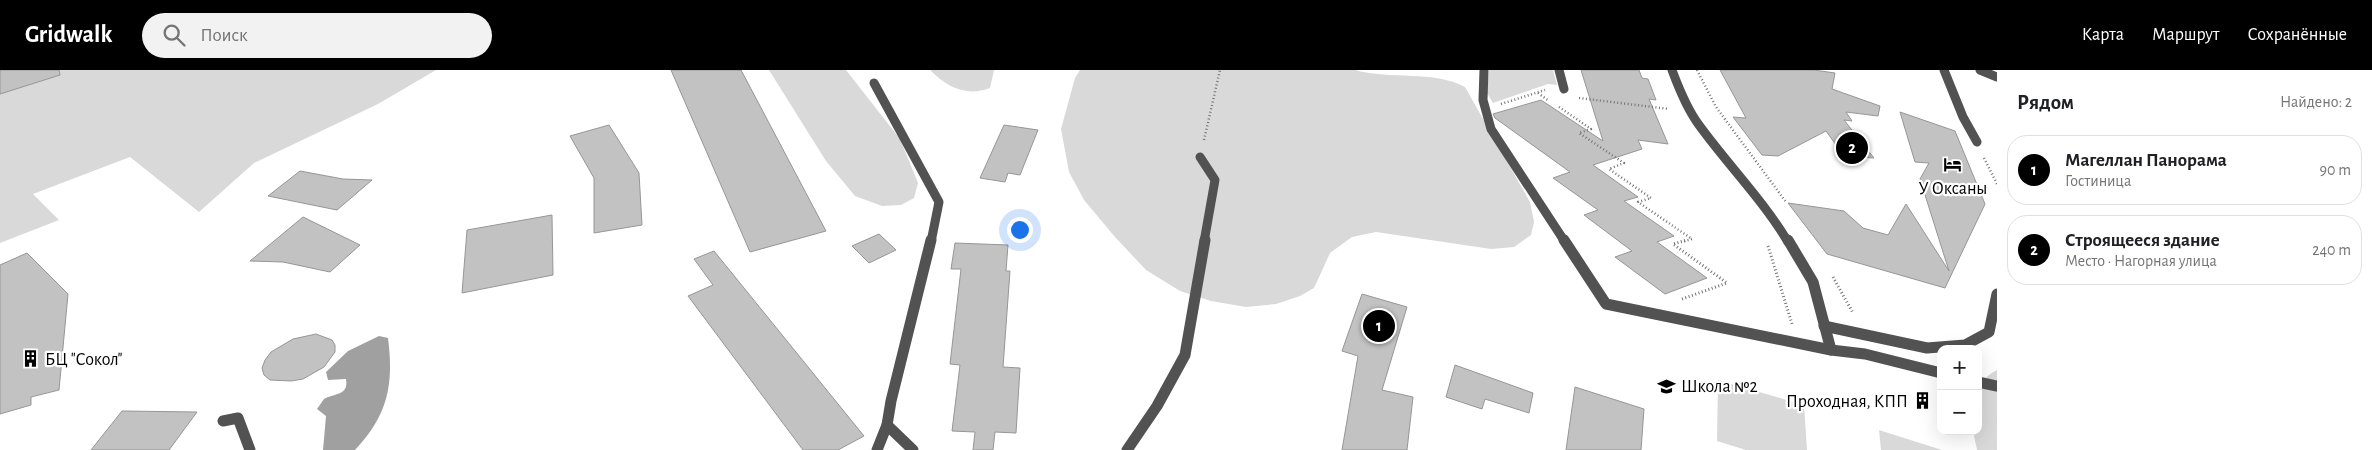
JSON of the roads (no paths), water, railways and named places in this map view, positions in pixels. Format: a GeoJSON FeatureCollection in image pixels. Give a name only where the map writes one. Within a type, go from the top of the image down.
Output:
{"type":"FeatureCollection","features":[{"type":"Feature","properties":{"kind":"street"},"geometry":{"type":"LineString","coordinates":[[1484,70],[1482,92],[1484,110],[1491,129],[1606,304],[1831,350],[1865,354],[1937,372]]}},
{"type":"Feature","properties":{"kind":"street"},"geometry":{"type":"LineString","coordinates":[[1559,70],[1564,89]]}},
{"type":"Feature","properties":{"kind":"street"},"geometry":{"type":"LineString","coordinates":[[1672,70],[1681,93],[1698,124],[1777,223],[1813,282],[1831,350]]}},
{"type":"Feature","properties":{"kind":"street"},"geometry":{"type":"LineString","coordinates":[[1944,70],[1977,142]]}},
{"type":"Feature","properties":{"kind":"street"},"geometry":{"type":"LineString","coordinates":[[1980,70],[1997,77]]}},
{"type":"Feature","properties":{"kind":"street"},"geometry":{"type":"LineString","coordinates":[[874,83],[938,202],[924,275],[891,401],[887,425],[877,450]]}},
{"type":"Feature","properties":{"kind":"street"},"geometry":{"type":"LineString","coordinates":[[1127,450],[1156,406],[1185,355],[1215,180],[1200,157]]}},
{"type":"Feature","properties":{"kind":"street"},"geometry":{"type":"LineString","coordinates":[[1824,326],[1927,348],[1965,345],[1989,332],[1997,294]]}},
{"type":"Feature","properties":{"kind":"street"},"geometry":{"type":"LineString","coordinates":[[1982,383],[1997,386]]}},
{"type":"Feature","properties":{"kind":"street"},"geometry":{"type":"LineString","coordinates":[[223,421],[238,418],[250,450]]}},
{"type":"Feature","properties":{"kind":"street"},"geometry":{"type":"LineString","coordinates":[[887,425],[913,450]]}},
{"type":"Feature","properties":{"kind":"place","name":"Строящееся здание"},"geometry":{"type":"Point","coordinates":[1852,148]}},
{"type":"Feature","properties":{"kind":"place","name":"У Оксаны"},"geometry":{"type":"Point","coordinates":[1953,165]}},
{"type":"Feature","properties":{"kind":"place","name":"Магеллан Панорама"},"geometry":{"type":"Point","coordinates":[1379,326]}},
{"type":"Feature","properties":{"kind":"place","name":"БЦ \"Сокол\""},"geometry":{"type":"Point","coordinates":[31,359]}},
{"type":"Feature","properties":{"kind":"place","name":"Школа №2"},"geometry":{"type":"Point","coordinates":[1667,386]}},
{"type":"Feature","properties":{"kind":"place","name":"Проходная, КПП"},"geometry":{"type":"Point","coordinates":[1922,401]}}]}
